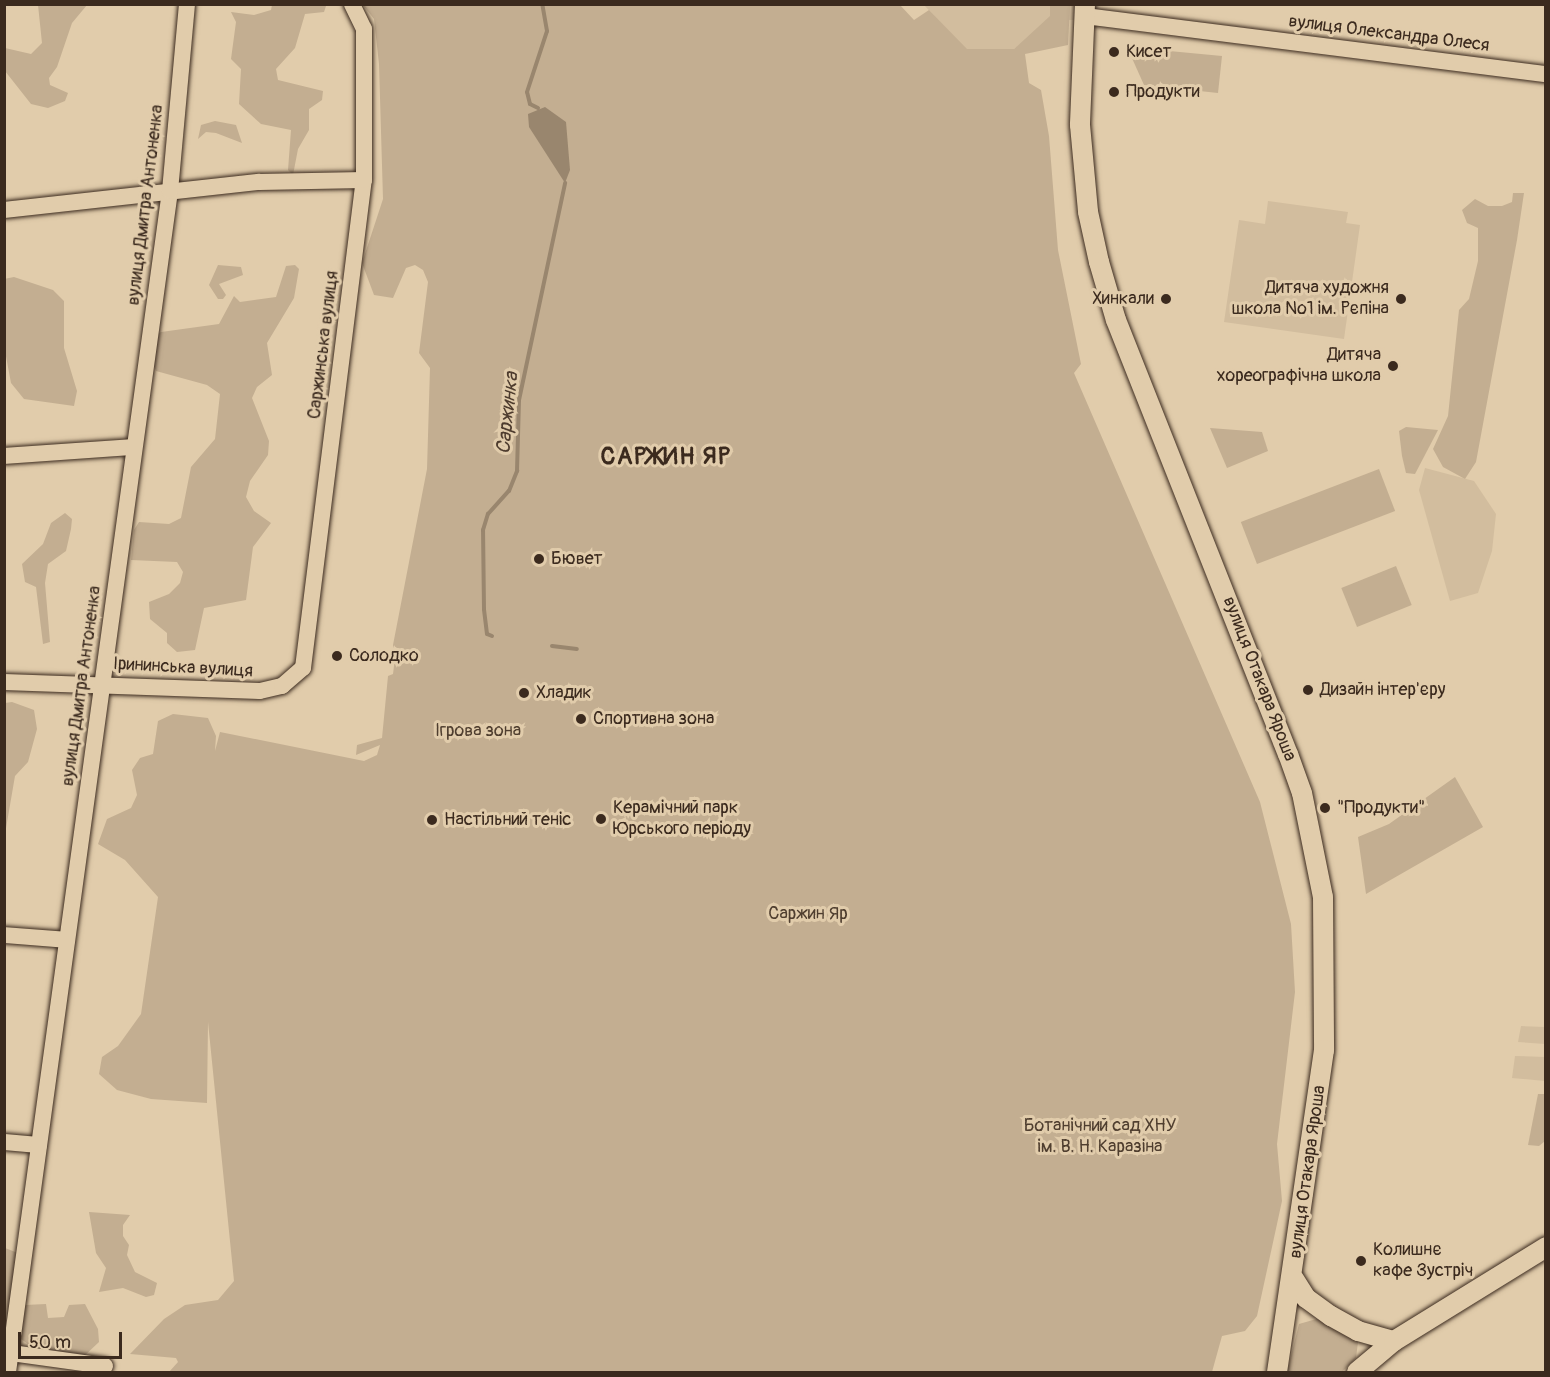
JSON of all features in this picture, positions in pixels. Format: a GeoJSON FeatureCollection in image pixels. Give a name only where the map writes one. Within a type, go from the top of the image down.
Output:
{"type":"FeatureCollection","features":[{"type":"Feature","properties":{"kind":"street","name":"вулиця Дмитра Антоненка"},"geometry":{"type":"LineString","coordinates":[[8,1372],[8,1352],[39,1145],[170,191],[188,4]]}},
{"type":"Feature","properties":{"kind":"street","name":"Саржинська вулиця"},"geometry":{"type":"LineString","coordinates":[[286,683],[303,668],[307,655],[364,180],[364,29],[352,4]]}},
{"type":"Feature","properties":{"kind":"street","name":"вулиця Олександра Олеся"},"geometry":{"type":"LineString","coordinates":[[1085,10],[1545,74]]}},
{"type":"Feature","properties":{"kind":"street","name":"вулиця Отакара Яроша"},"geometry":{"type":"LineString","coordinates":[[1085,10],[1082,156],[1099,262],[1116,320],[1288,754],[1304,803],[1323,897],[1324,1050],[1294,1279],[1277,1372]]}},
{"type":"Feature","properties":{"kind":"street"},"geometry":{"type":"LineString","coordinates":[[4,210],[259,182],[364,180]]}},
{"type":"Feature","properties":{"kind":"street"},"geometry":{"type":"LineString","coordinates":[[4,456],[134,447]]}},
{"type":"Feature","properties":{"kind":"street","name":"Ірининська вулиця"},"geometry":{"type":"LineString","coordinates":[[4,682],[261,691],[286,683]]}},
{"type":"Feature","properties":{"kind":"street"},"geometry":{"type":"LineString","coordinates":[[4,935],[67,940]]}},
{"type":"Feature","properties":{"kind":"street"},"geometry":{"type":"LineString","coordinates":[[4,1142],[39,1145]]}},
{"type":"Feature","properties":{"kind":"street"},"geometry":{"type":"LineString","coordinates":[[1357,1372],[1394,1341],[1545,1247]]}},
{"type":"Feature","properties":{"kind":"street"},"geometry":{"type":"LineString","coordinates":[[1294,1279],[1316,1307],[1358,1331],[1394,1341]]}},
{"type":"Feature","properties":{"kind":"street"},"geometry":{"type":"LineString","coordinates":[[8,1352],[105,1366]]}},
{"type":"Feature","properties":{"kind":"shaded area"},"geometry":{"type":"Polygon","coordinates":[[[924,5],[1076,5],[1077,20],[1050,20],[1014,49],[966,49],[924,5]]]}},
{"type":"Feature","properties":{"kind":"shaded area"},"geometry":{"type":"Polygon","coordinates":[[[545,107],[566,122],[570,170],[565,183],[529,127],[528,114],[545,107]]]}},
{"type":"Feature","properties":{"kind":"shaded area"},"geometry":{"type":"Polygon","coordinates":[[[1268,201],[1348,212],[1346,223],[1360,225],[1344,339],[1224,322],[1239,220],[1265,224],[1268,201]]]}},
{"type":"Feature","properties":{"kind":"shaded area"},"geometry":{"type":"Polygon","coordinates":[[[1425,468],[1474,481],[1496,514],[1492,551],[1478,593],[1450,601],[1419,490],[1425,468]]]}},
{"type":"Feature","properties":{"kind":"shaded area"},"geometry":{"type":"Polygon","coordinates":[[[1521,1026],[1545,1027],[1545,1044],[1518,1042],[1521,1026]]]}},
{"type":"Feature","properties":{"kind":"shaded area"},"geometry":{"type":"Polygon","coordinates":[[[1515,1056],[1545,1057],[1545,1081],[1512,1078],[1515,1056]]]}},
{"type":"Feature","properties":{"kind":"green space"},"geometry":{"type":"Polygon","coordinates":[[[38,5],[87,5],[72,23],[57,67],[49,78],[50,85],[68,93],[65,101],[48,108],[31,104],[5,71],[5,48],[31,54],[42,43],[38,5]]]}},
{"type":"Feature","properties":{"kind":"green space"},"geometry":{"type":"Polygon","coordinates":[[[272,5],[326,6],[324,12],[305,14],[295,48],[276,69],[278,80],[323,91],[322,100],[309,109],[309,130],[298,149],[293,175],[288,170],[291,130],[261,124],[239,104],[241,69],[231,59],[236,22],[231,12],[254,15],[271,10],[272,5]]]}},
{"type":"Feature","properties":{"kind":"green space","name":"Саржин Яр"},"geometry":{"type":"Polygon","coordinates":[[[363,5],[900,5],[914,20],[929,10],[967,49],[1014,49],[1050,16],[1050,5],[1070,5],[1068,45],[1025,54],[1029,83],[1041,90],[1049,136],[1058,250],[1081,364],[1074,373],[1260,802],[1291,924],[1295,992],[1277,1144],[1282,1201],[1257,1316],[1245,1331],[1222,1336],[1212,1372],[169,1372],[178,1362],[176,1358],[130,1354],[164,1319],[185,1305],[218,1300],[234,1281],[208,1022],[207,1103],[151,1099],[117,1090],[99,1074],[102,1057],[118,1046],[141,1014],[158,897],[125,860],[98,844],[107,819],[131,808],[137,795],[132,770],[140,758],[153,754],[158,721],[173,714],[208,718],[216,736],[215,751],[220,732],[364,761],[377,755],[380,745],[356,755],[357,745],[382,738],[388,676],[393,674],[395,658],[393,645],[427,469],[430,368],[419,353],[428,282],[423,270],[415,265],[406,268],[393,298],[374,295],[362,263],[383,199],[379,64],[374,19],[363,5]]]}},
{"type":"Feature","properties":{"kind":"green space"},"geometry":{"type":"Polygon","coordinates":[[[1127,47],[1222,56],[1218,93],[1144,85],[1127,47]]]}},
{"type":"Feature","properties":{"kind":"green space"},"geometry":{"type":"Polygon","coordinates":[[[215,121],[236,125],[242,143],[216,133],[206,132],[198,139],[201,125],[215,121]]]}},
{"type":"Feature","properties":{"kind":"green space"},"geometry":{"type":"Polygon","coordinates":[[[1513,193],[1524,193],[1517,240],[1476,462],[1465,479],[1443,467],[1433,449],[1448,416],[1459,310],[1469,299],[1478,261],[1478,228],[1467,223],[1462,210],[1475,199],[1488,206],[1502,206],[1512,202],[1513,193]]]}},
{"type":"Feature","properties":{"kind":"green space"},"geometry":{"type":"Polygon","coordinates":[[[218,265],[241,267],[243,275],[219,284],[226,295],[223,299],[218,299],[209,285],[218,265]]]}},
{"type":"Feature","properties":{"kind":"green space"},"geometry":{"type":"Polygon","coordinates":[[[295,265],[299,269],[294,298],[267,343],[272,375],[257,387],[252,398],[269,441],[268,455],[250,481],[246,497],[254,511],[271,523],[253,547],[246,600],[204,608],[195,650],[177,652],[167,643],[167,633],[150,619],[149,602],[169,594],[180,583],[183,572],[177,562],[131,560],[134,530],[139,522],[169,524],[181,518],[191,467],[215,439],[220,394],[207,385],[156,371],[151,358],[153,337],[161,332],[219,324],[234,296],[240,302],[276,297],[286,266],[295,265]]]}},
{"type":"Feature","properties":{"kind":"green space"},"geometry":{"type":"Polygon","coordinates":[[[14,277],[53,290],[64,301],[64,348],[77,391],[74,406],[24,399],[11,383],[5,351],[4,279],[14,277]]]}},
{"type":"Feature","properties":{"kind":"green space"},"geometry":{"type":"Polygon","coordinates":[[[1406,427],[1438,430],[1415,474],[1406,473],[1402,456],[1399,431],[1406,427]]]}},
{"type":"Feature","properties":{"kind":"green space"},"geometry":{"type":"Polygon","coordinates":[[[1210,428],[1262,432],[1268,451],[1227,468],[1210,428]]]}},
{"type":"Feature","properties":{"kind":"green space"},"geometry":{"type":"Polygon","coordinates":[[[1379,469],[1395,511],[1257,564],[1241,522],[1379,469]]]}},
{"type":"Feature","properties":{"kind":"green space"},"geometry":{"type":"Polygon","coordinates":[[[65,513],[72,519],[71,529],[66,551],[48,564],[45,583],[50,642],[43,644],[36,587],[25,582],[22,564],[43,544],[51,523],[65,513]]]}},
{"type":"Feature","properties":{"kind":"green space"},"geometry":{"type":"Polygon","coordinates":[[[1396,566],[1412,605],[1357,627],[1341,588],[1396,566]]]}},
{"type":"Feature","properties":{"kind":"green space"},"geometry":{"type":"Polygon","coordinates":[[[12,702],[34,710],[37,729],[28,762],[15,776],[5,834],[5,703],[12,702]]]}},
{"type":"Feature","properties":{"kind":"green space"},"geometry":{"type":"Polygon","coordinates":[[[1455,777],[1483,827],[1366,894],[1358,837],[1389,824],[1455,777]]]}},
{"type":"Feature","properties":{"kind":"green space"},"geometry":{"type":"Polygon","coordinates":[[[1538,1094],[1546,1094],[1545,1141],[1539,1146],[1528,1145],[1538,1094]]]}},
{"type":"Feature","properties":{"kind":"green space"},"geometry":{"type":"Polygon","coordinates":[[[89,1212],[130,1215],[123,1225],[123,1236],[129,1245],[127,1255],[135,1272],[157,1283],[154,1295],[146,1297],[123,1288],[99,1292],[106,1268],[96,1253],[89,1212]]]}},
{"type":"Feature","properties":{"kind":"green space"},"geometry":{"type":"Polygon","coordinates":[[[5,1248],[18,1253],[5,1338],[5,1248]]]}},
{"type":"Feature","properties":{"kind":"green space"},"geometry":{"type":"Polygon","coordinates":[[[46,1304],[48,1318],[64,1317],[69,1305],[85,1304],[98,1329],[99,1342],[82,1358],[31,1346],[18,1337],[25,1305],[46,1304]]]}},
{"type":"Feature","properties":{"kind":"green space"},"geometry":{"type":"Polygon","coordinates":[[[1320,1318],[1358,1342],[1356,1358],[1342,1372],[1287,1372],[1299,1324],[1320,1318]]]}},
{"type":"Feature","properties":{"kind":"waterway","name":"Саржинка"},"geometry":{"type":"LineString","coordinates":[[538,108],[530,104],[527,92],[547,31],[542,4]]}},
{"type":"Feature","properties":{"kind":"waterway","name":"Саржинка"},"geometry":{"type":"LineString","coordinates":[[492,636],[487,634],[484,609],[483,530],[488,514],[509,491],[517,471],[519,400],[565,183]]}},
{"type":"Feature","properties":{"kind":"waterway","name":"Саржинка"},"geometry":{"type":"LineString","coordinates":[[552,646],[577,649]]}},
{"type":"Feature","properties":{"kind":"place","name":"Кисет"},"geometry":{"type":"Point","coordinates":[1114,52]}},
{"type":"Feature","properties":{"kind":"place","name":"Продукти"},"geometry":{"type":"Point","coordinates":[1114,92]}},
{"type":"Feature","properties":{"kind":"place","name":"Хинкали"},"geometry":{"type":"Point","coordinates":[1166,299]}},
{"type":"Feature","properties":{"kind":"place","name":"Дитяча художня школа №1 ім. Рєпіна"},"geometry":{"type":"Point","coordinates":[1401,299]}},
{"type":"Feature","properties":{"kind":"place","name":"Дитяча хореографічна школа"},"geometry":{"type":"Point","coordinates":[1393,366]}},
{"type":"Feature","properties":{"kind":"place","name":"Бювет"},"geometry":{"type":"Point","coordinates":[539,559]}},
{"type":"Feature","properties":{"kind":"place","name":"Солодко"},"geometry":{"type":"Point","coordinates":[337,656]}},
{"type":"Feature","properties":{"kind":"place","name":"Дизайн інтер'єру"},"geometry":{"type":"Point","coordinates":[1308,690]}},
{"type":"Feature","properties":{"kind":"place","name":"Хладик"},"geometry":{"type":"Point","coordinates":[524,693]}},
{"type":"Feature","properties":{"kind":"place","name":"Спортивна зона"},"geometry":{"type":"Point","coordinates":[581,719]}},
{"type":"Feature","properties":{"kind":"place","name":"\"Продукти\""},"geometry":{"type":"Point","coordinates":[1325,808]}},
{"type":"Feature","properties":{"kind":"place","name":"Керамічний парк Юрського періоду"},"geometry":{"type":"Point","coordinates":[601,819]}},
{"type":"Feature","properties":{"kind":"place","name":"Настільний теніс"},"geometry":{"type":"Point","coordinates":[432,820]}},
{"type":"Feature","properties":{"kind":"place","name":"Колишнє кафе Зустріч"},"geometry":{"type":"Point","coordinates":[1361,1261]}},
{"type":"Feature","properties":{"kind":"district","name":"САРЖИН ЯР"},"geometry":{"type":"Point","coordinates":[666,457]}},
{"type":"Feature","properties":{"kind":"park label","name":"Ігрова зона"},"geometry":{"type":"Point","coordinates":[478,731]}},
{"type":"Feature","properties":{"kind":"park label","name":"Ботанічний сад ХНУ ім. В. Н. Каразіна"},"geometry":{"type":"Point","coordinates":[1100,1137]}}]}
